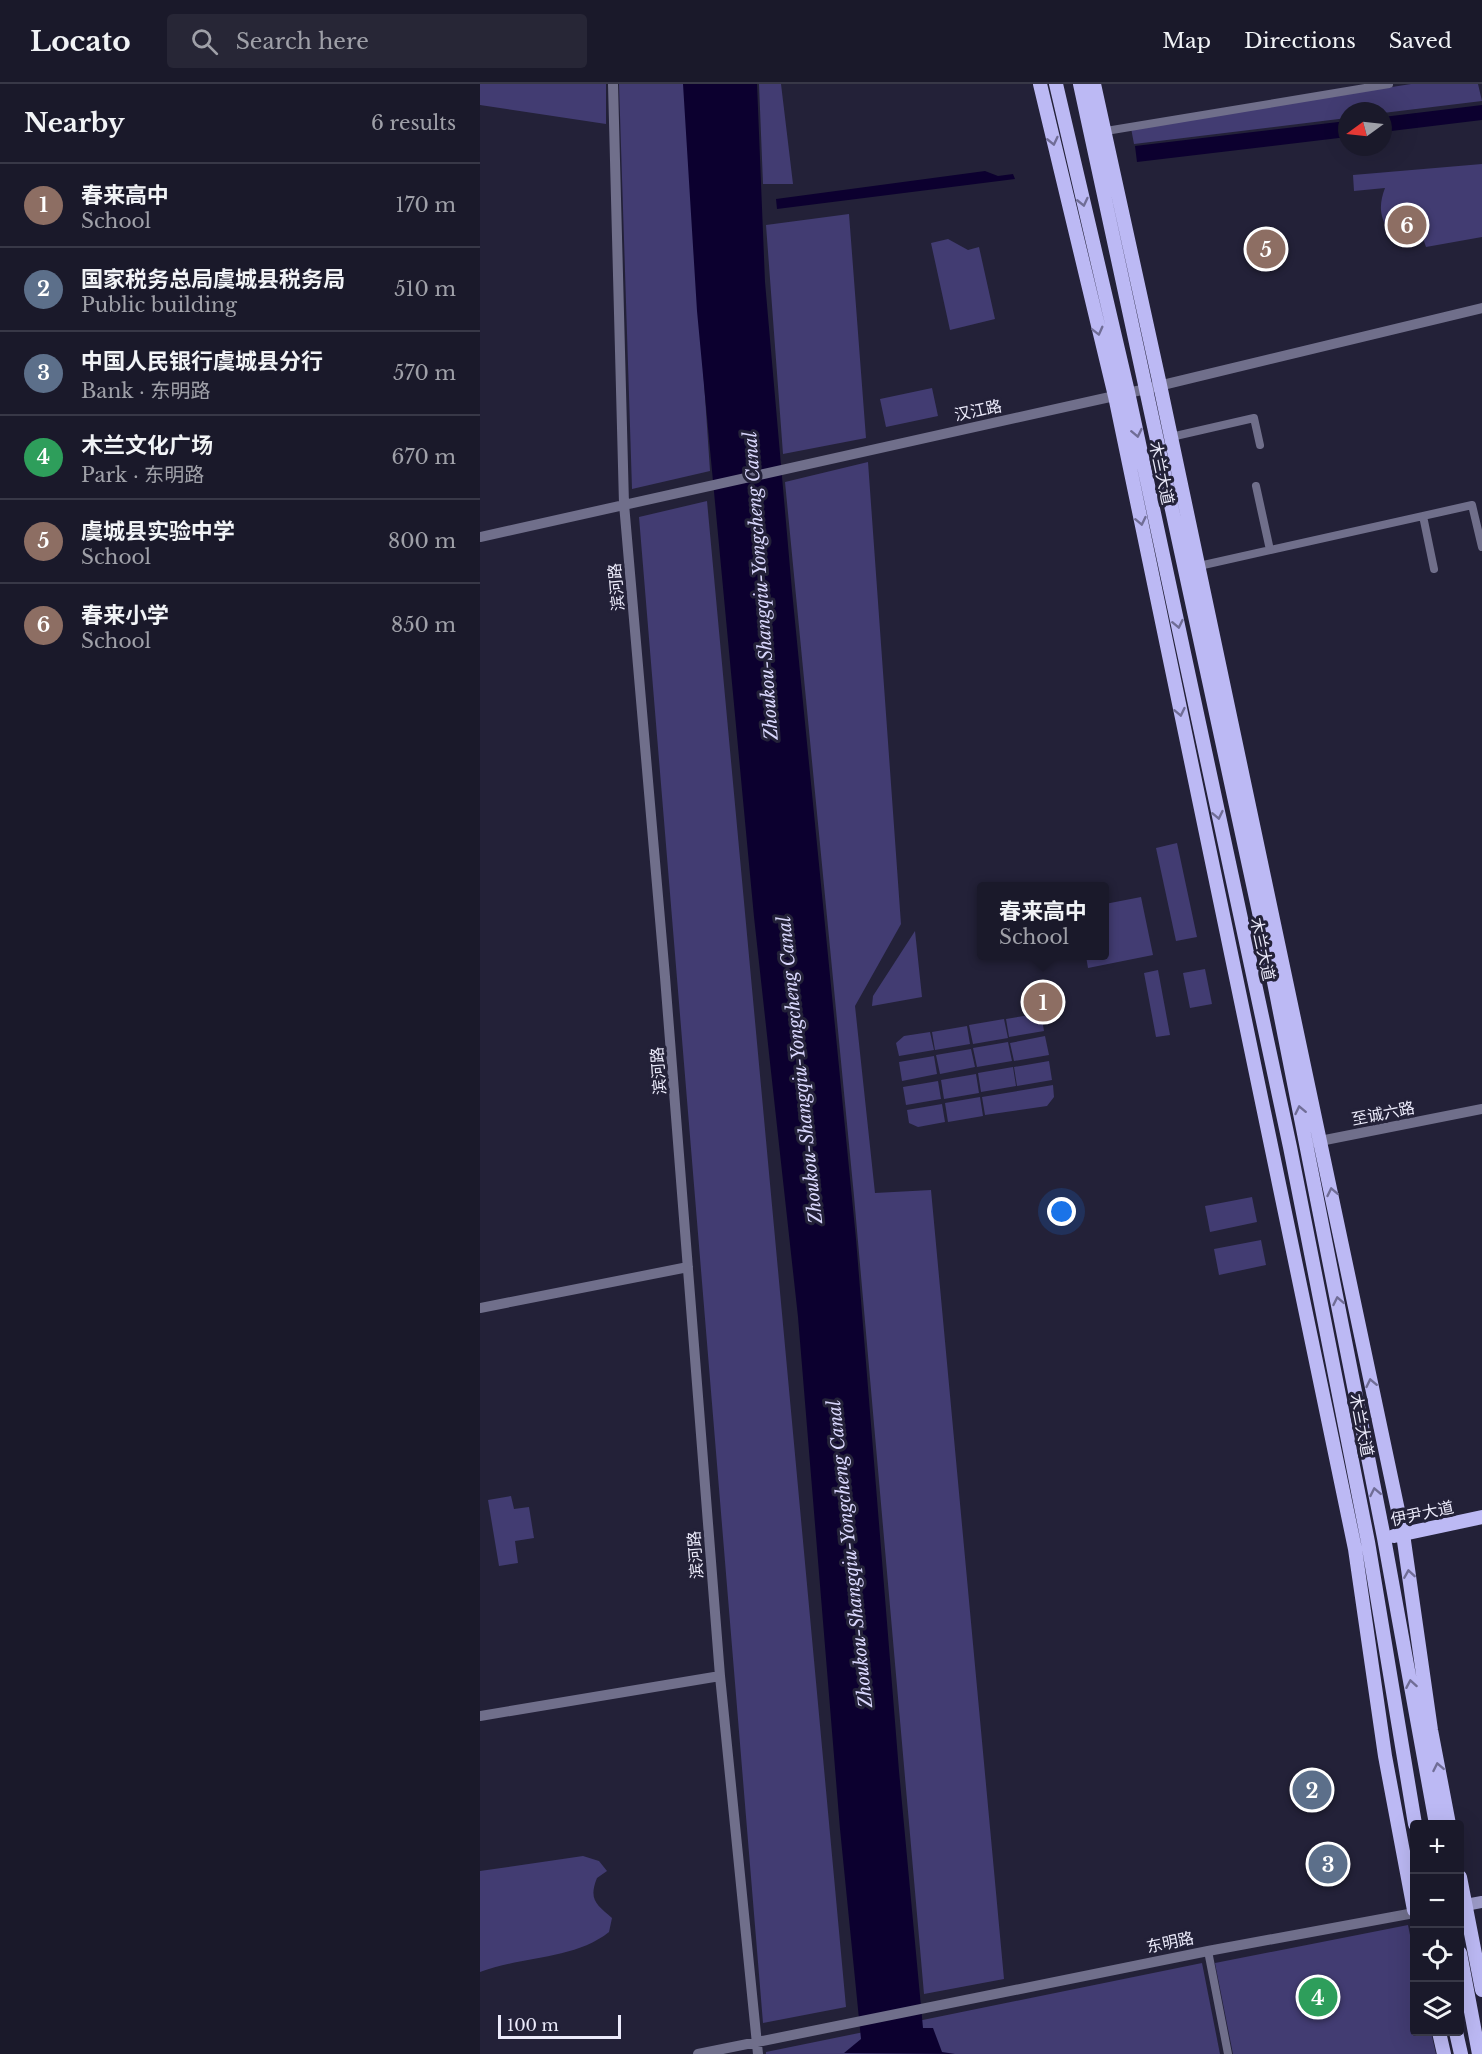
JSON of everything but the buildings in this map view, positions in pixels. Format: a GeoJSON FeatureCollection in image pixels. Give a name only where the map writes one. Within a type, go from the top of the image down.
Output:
{"type":"FeatureCollection","features":[{"type":"Feature","properties":{"kind":"main road"},"geometry":{"type":"LineString","coordinates":[[1040,84],[1121,394],[1355,1549],[1385,1756],[1410,1890]]}},
{"type":"Feature","properties":{"kind":"main road","name":"木兰大道"},"geometry":{"type":"LineString","coordinates":[[1056,84],[1121,394],[1290,1147],[1368,1542],[1414,1820]]}},
{"type":"Feature","properties":{"kind":"main road","name":"木兰大道"},"geometry":{"type":"LineString","coordinates":[[1080,84],[1314,1142],[1435,1820]]}},
{"type":"Feature","properties":{"kind":"main road"},"geometry":{"type":"LineString","coordinates":[[1094,84],[1199,566],[1314,1142],[1403,1534],[1431,1730],[1448,1820]]}},
{"type":"Feature","properties":{"kind":"main road","name":"伊尹大道"},"geometry":{"type":"LineString","coordinates":[[1368,1542],[1482,1516]]}},
{"type":"Feature","properties":{"kind":"main road"},"geometry":{"type":"LineString","coordinates":[[1464,1905],[1482,1902]]}},
{"type":"Feature","properties":{"kind":"main road"},"geometry":{"type":"LineString","coordinates":[[1464,1914],[1482,1990]]}},
{"type":"Feature","properties":{"kind":"main road"},"geometry":{"type":"LineString","coordinates":[[1464,1974],[1479,2054]]}},
{"type":"Feature","properties":{"kind":"main road"},"geometry":{"type":"LineString","coordinates":[[1440,2036],[1444,2054]]}},
{"type":"Feature","properties":{"kind":"main road"},"geometry":{"type":"LineString","coordinates":[[1457,2036],[1461,2054]]}},
{"type":"Feature","properties":{"kind":"street","name":"滨河路"},"geometry":{"type":"LineString","coordinates":[[613,84],[624,504],[720,1676],[757,2048]]}},
{"type":"Feature","properties":{"kind":"street"},"geometry":{"type":"LineString","coordinates":[[1090,133],[1389,84]]}},
{"type":"Feature","properties":{"kind":"street","name":"汉江路"},"geometry":{"type":"LineString","coordinates":[[480,537],[1121,394],[1482,308]]}},
{"type":"Feature","properties":{"kind":"street"},"geometry":{"type":"LineString","coordinates":[[1171,437],[1254,418],[1260,445]]}},
{"type":"Feature","properties":{"kind":"street"},"geometry":{"type":"LineString","coordinates":[[1256,486],[1270,550]]}},
{"type":"Feature","properties":{"kind":"street"},"geometry":{"type":"LineString","coordinates":[[1199,566],[1473,505],[1482,547]]}},
{"type":"Feature","properties":{"kind":"street"},"geometry":{"type":"LineString","coordinates":[[1423,516],[1434,569]]}},
{"type":"Feature","properties":{"kind":"street","name":"至诚六路"},"geometry":{"type":"LineString","coordinates":[[1290,1147],[1482,1109]]}},
{"type":"Feature","properties":{"kind":"street"},"geometry":{"type":"LineString","coordinates":[[480,1308],[688,1267]]}},
{"type":"Feature","properties":{"kind":"street"},"geometry":{"type":"LineString","coordinates":[[480,1716],[720,1676]]}},
{"type":"Feature","properties":{"kind":"street","name":"东明路"},"geometry":{"type":"LineString","coordinates":[[757,2048],[851,2024],[932,2007],[1410,1913]]}},
{"type":"Feature","properties":{"kind":"street"},"geometry":{"type":"LineString","coordinates":[[1208,1951],[1228,2054]]}},
{"type":"Feature","properties":{"kind":"street"},"geometry":{"type":"LineString","coordinates":[[698,2054],[757,2048]]}},
{"type":"Feature","properties":{"kind":"shaded area"},"geometry":{"type":"Polygon","coordinates":[[[480,84],[606,84],[606,124],[480,105],[480,84]]]}},
{"type":"Feature","properties":{"kind":"shaded area"},"geometry":{"type":"Polygon","coordinates":[[[619,84],[684,84],[710,471],[632,489],[619,84]]]}},
{"type":"Feature","properties":{"kind":"shaded area"},"geometry":{"type":"Polygon","coordinates":[[[759,84],[781,84],[793,184],[763,184],[759,84]]]}},
{"type":"Feature","properties":{"kind":"shaded area"},"geometry":{"type":"Polygon","coordinates":[[[1411,84],[1478,84],[1482,101],[1392,112],[1392,102],[1338,102],[1338,119],[1134,144],[1131,128],[1411,84]]]}},
{"type":"Feature","properties":{"kind":"shaded area"},"geometry":{"type":"Polygon","coordinates":[[[1482,164],[1482,237],[1426,247],[1422,235],[1402,235],[1389,231],[1381,210],[1385,188],[1354,191],[1353,175],[1482,164]]]}},
{"type":"Feature","properties":{"kind":"shaded area"},"geometry":{"type":"Polygon","coordinates":[[[849,214],[866,438],[783,454],[766,225],[849,214]]]}},
{"type":"Feature","properties":{"kind":"shaded area"},"geometry":{"type":"Polygon","coordinates":[[[948,239],[968,250],[979,247],[995,319],[950,330],[931,243],[948,239]]]}},
{"type":"Feature","properties":{"kind":"shaded area"},"geometry":{"type":"Polygon","coordinates":[[[932,388],[938,416],[886,427],[880,399],[932,388]]]}},
{"type":"Feature","properties":{"kind":"shaded area"},"geometry":{"type":"Polygon","coordinates":[[[868,462],[901,924],[855,1006],[875,1193],[931,1190],[1004,1979],[924,1994],[854,1196],[785,482],[868,462]]]}},
{"type":"Feature","properties":{"kind":"shaded area"},"geometry":{"type":"Polygon","coordinates":[[[707,501],[846,2007],[763,2023],[639,517],[707,501]]]}},
{"type":"Feature","properties":{"kind":"shaded area"},"geometry":{"type":"Polygon","coordinates":[[[1177,843],[1197,937],[1176,941],[1156,848],[1177,843]]]}},
{"type":"Feature","properties":{"kind":"shaded area"},"geometry":{"type":"Polygon","coordinates":[[[1141,897],[1153,955],[1088,968],[1087,960],[1109,960],[1109,903],[1141,897]]]}},
{"type":"Feature","properties":{"kind":"shaded area"},"geometry":{"type":"Polygon","coordinates":[[[915,931],[922,997],[872,1006],[873,996],[915,931]]]}},
{"type":"Feature","properties":{"kind":"shaded area"},"geometry":{"type":"Polygon","coordinates":[[[1205,969],[1212,1004],[1190,1008],[1183,973],[1205,969]]]}},
{"type":"Feature","properties":{"kind":"shaded area"},"geometry":{"type":"Polygon","coordinates":[[[1158,970],[1170,1035],[1156,1037],[1144,973],[1158,970]]]}},
{"type":"Feature","properties":{"kind":"shaded area"},"geometry":{"type":"Polygon","coordinates":[[[1030,1015],[1042,1019],[1044,1031],[1009,1037],[1006,1019],[1030,1015]]]}},
{"type":"Feature","properties":{"kind":"shaded area"},"geometry":{"type":"Polygon","coordinates":[[[1004,1019],[1008,1038],[973,1044],[969,1025],[1004,1019]]]}},
{"type":"Feature","properties":{"kind":"shaded area"},"geometry":{"type":"Polygon","coordinates":[[[967,1026],[970,1044],[935,1050],[932,1032],[967,1026]]]}},
{"type":"Feature","properties":{"kind":"shaded area"},"geometry":{"type":"Polygon","coordinates":[[[930,1032],[934,1050],[899,1056],[896,1043],[904,1036],[930,1032]]]}},
{"type":"Feature","properties":{"kind":"shaded area"},"geometry":{"type":"Polygon","coordinates":[[[1045,1036],[1049,1055],[1014,1061],[1010,1043],[1045,1036]]]}},
{"type":"Feature","properties":{"kind":"shaded area"},"geometry":{"type":"Polygon","coordinates":[[[1008,1042],[1012,1061],[977,1067],[973,1048],[1008,1042]]]}},
{"type":"Feature","properties":{"kind":"shaded area"},"geometry":{"type":"Polygon","coordinates":[[[971,1049],[975,1067],[940,1074],[936,1055],[971,1049]]]}},
{"type":"Feature","properties":{"kind":"shaded area"},"geometry":{"type":"Polygon","coordinates":[[[934,1056],[937,1074],[902,1081],[899,1062],[934,1056]]]}},
{"type":"Feature","properties":{"kind":"shaded area"},"geometry":{"type":"Polygon","coordinates":[[[1049,1061],[1052,1080],[1017,1086],[1014,1067],[1049,1061]]]}},
{"type":"Feature","properties":{"kind":"shaded area"},"geometry":{"type":"Polygon","coordinates":[[[1013,1067],[1016,1086],[981,1092],[978,1073],[1013,1067]]]}},
{"type":"Feature","properties":{"kind":"shaded area"},"geometry":{"type":"Polygon","coordinates":[[[976,1074],[979,1093],[944,1099],[941,1080],[976,1074]]]}},
{"type":"Feature","properties":{"kind":"shaded area"},"geometry":{"type":"Polygon","coordinates":[[[938,1081],[941,1099],[906,1105],[903,1087],[938,1081]]]}},
{"type":"Feature","properties":{"kind":"shaded area"},"geometry":{"type":"Polygon","coordinates":[[[1053,1085],[1054,1097],[1047,1106],[985,1115],[982,1097],[1053,1085]]]}},
{"type":"Feature","properties":{"kind":"shaded area"},"geometry":{"type":"Polygon","coordinates":[[[980,1097],[983,1116],[948,1122],[945,1103],[980,1097]]]}},
{"type":"Feature","properties":{"kind":"shaded area"},"geometry":{"type":"Polygon","coordinates":[[[942,1104],[945,1122],[918,1127],[909,1123],[907,1110],[942,1104]]]}},
{"type":"Feature","properties":{"kind":"shaded area"},"geometry":{"type":"Polygon","coordinates":[[[1252,1197],[1257,1222],[1210,1232],[1205,1206],[1252,1197]]]}},
{"type":"Feature","properties":{"kind":"shaded area"},"geometry":{"type":"Polygon","coordinates":[[[1261,1240],[1266,1265],[1219,1275],[1214,1249],[1261,1240]]]}},
{"type":"Feature","properties":{"kind":"shaded area"},"geometry":{"type":"Polygon","coordinates":[[[511,1496],[514,1509],[529,1507],[534,1538],[515,1541],[518,1563],[499,1566],[488,1500],[511,1496]]]}},
{"type":"Feature","properties":{"kind":"shaded area"},"geometry":{"type":"Polygon","coordinates":[[[583,1856],[599,1861],[607,1871],[597,1878],[593,1892],[598,1905],[612,1918],[609,1932],[580,1948],[564,1953],[480,1972],[480,1871],[583,1856]]]}},
{"type":"Feature","properties":{"kind":"shaded area"},"geometry":{"type":"Polygon","coordinates":[[[1408,1925],[1410,1935],[1410,2036],[1432,2036],[1436,2054],[1233,2054],[1215,1963],[1408,1925]]]}},
{"type":"Feature","properties":{"kind":"shaded area"},"geometry":{"type":"Polygon","coordinates":[[[1202,1963],[1220,2054],[766,2054],[766,2052],[1202,1963]]]}},
{"type":"Feature","properties":{"kind":"water","name":"Zhoukou-Shangqiu-Yongcheng Canal"},"geometry":{"type":"Polygon","coordinates":[[[683,84],[757,84],[765,282],[792,591],[856,1239],[899,1771],[923,2028],[933,2028],[942,2052],[955,2054],[844,2053],[861,2039],[840,1829],[798,1317],[754,917],[697,311],[683,84]]]}},
{"type":"Feature","properties":{"kind":"water"},"geometry":{"type":"Polygon","coordinates":[[[1482,105],[1482,120],[1392,131],[1392,116],[1482,105]]]}},
{"type":"Feature","properties":{"kind":"water"},"geometry":{"type":"Polygon","coordinates":[[[1338,122],[1338,138],[1137,162],[1135,146],[1338,122]]]}},
{"type":"Feature","properties":{"kind":"water"},"geometry":{"type":"Polygon","coordinates":[[[985,171],[998,176],[1013,174],[1015,179],[777,209],[776,199],[985,171]]]}},
{"type":"Feature","properties":{"kind":"place","name":"春来小学"},"geometry":{"type":"Point","coordinates":[1407,225]}},
{"type":"Feature","properties":{"kind":"place","name":"虞城县实验中学"},"geometry":{"type":"Point","coordinates":[1266,249]}},
{"type":"Feature","properties":{"kind":"place","name":"春来高中"},"geometry":{"type":"Point","coordinates":[1043,1002]}},
{"type":"Feature","properties":{"kind":"place","name":"国家税务总局虞城县税务局"},"geometry":{"type":"Point","coordinates":[1312,1790]}},
{"type":"Feature","properties":{"kind":"place","name":"中国人民银行虞城县分行"},"geometry":{"type":"Point","coordinates":[1328,1864]}},
{"type":"Feature","properties":{"kind":"place","name":"木兰文化广场"},"geometry":{"type":"Point","coordinates":[1318,1997]}}]}
